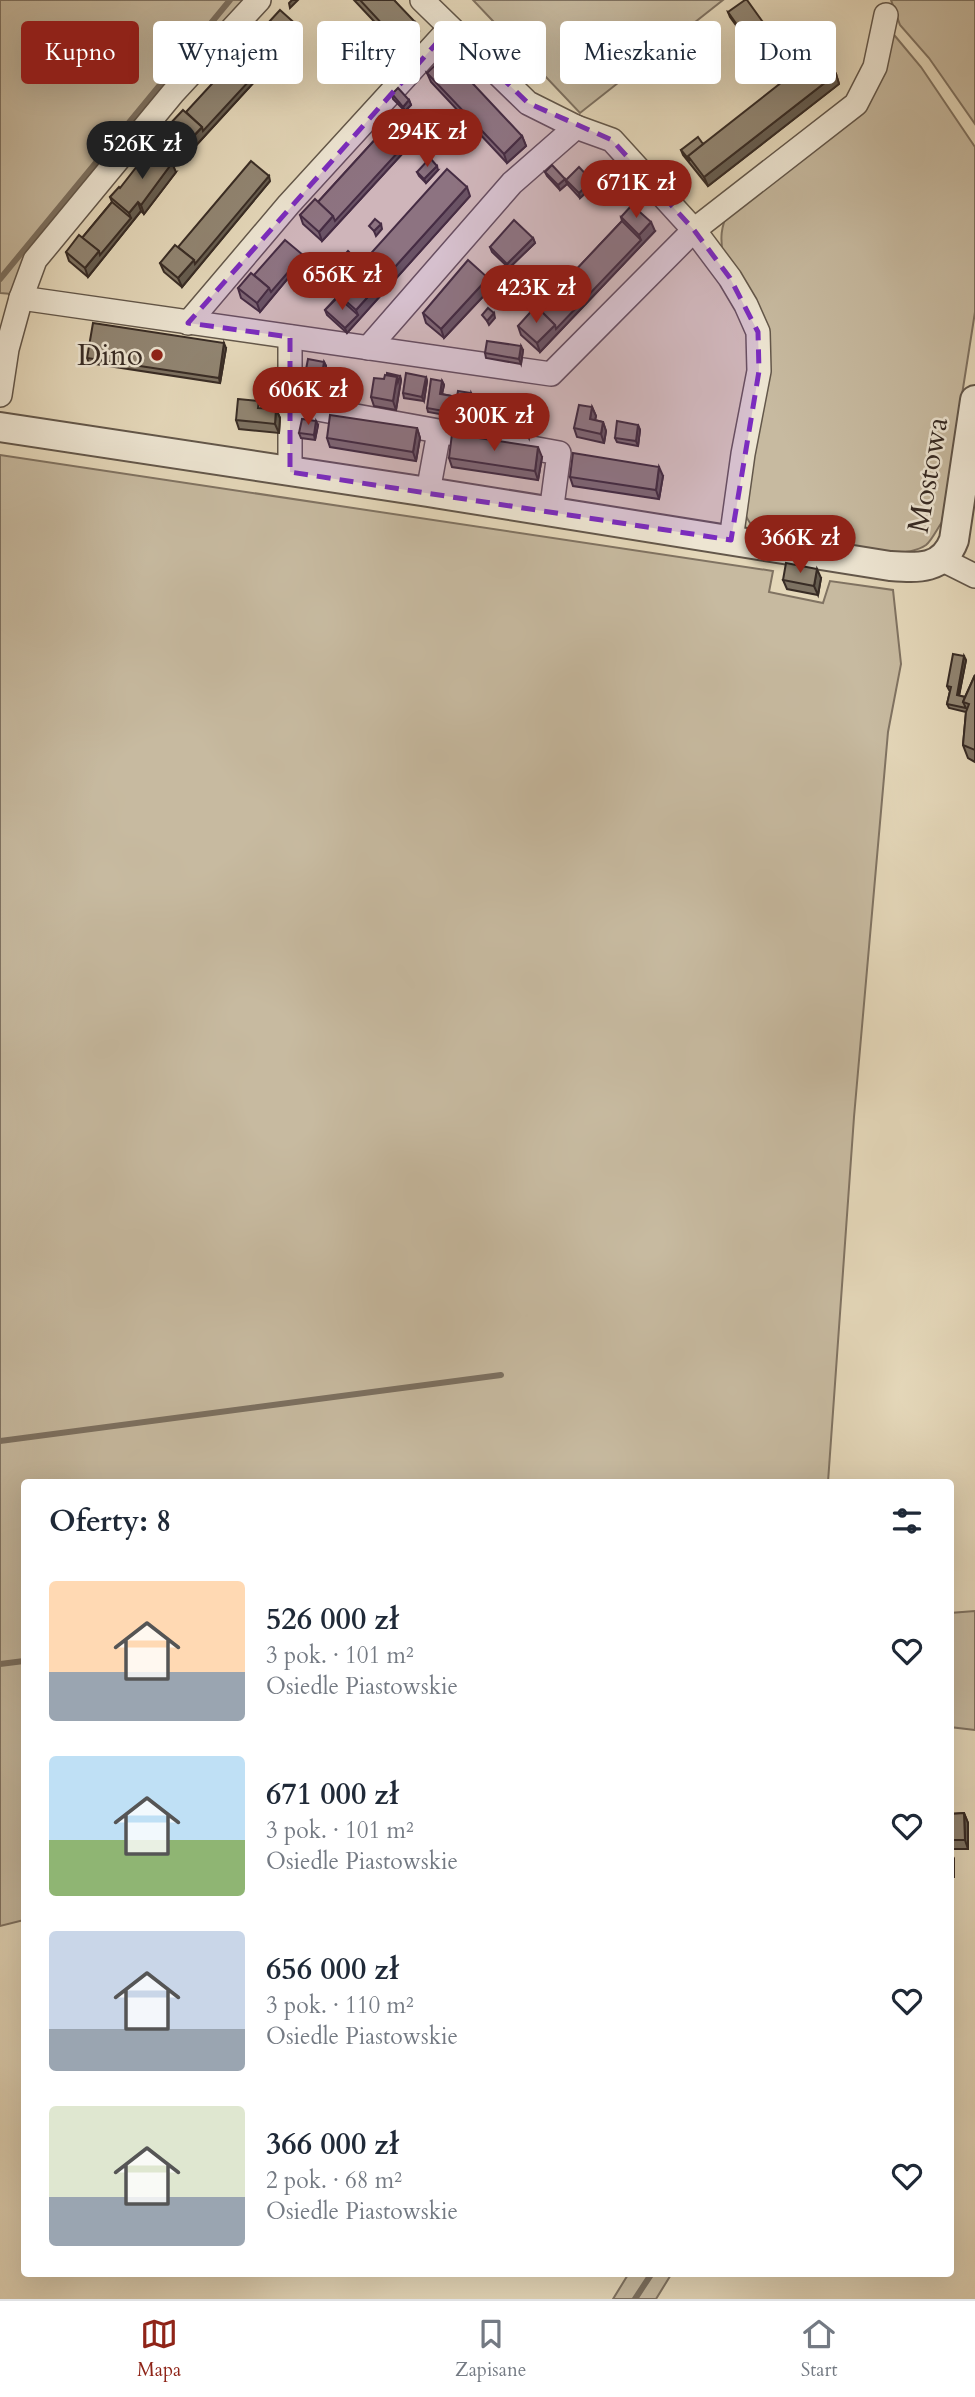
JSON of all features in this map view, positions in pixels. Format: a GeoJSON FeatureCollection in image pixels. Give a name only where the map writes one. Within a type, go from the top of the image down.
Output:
{"type":"FeatureCollection","features":[{"type":"Feature","properties":{"kind":"street"},"geometry":{"type":"LineString","coordinates":[[0,395],[7,349],[35,260],[173,93],[259,0]]}},
{"type":"Feature","properties":{"kind":"street"},"geometry":{"type":"LineString","coordinates":[[422,0],[443,21]]}},
{"type":"Feature","properties":{"kind":"street"},"geometry":{"type":"LineString","coordinates":[[21,298],[551,374],[694,230],[856,104],[875,67],[886,15]]}},
{"type":"Feature","properties":{"kind":"street"},"geometry":{"type":"LineString","coordinates":[[188,323],[289,204],[434,45]]}},
{"type":"Feature","properties":{"kind":"street"},"geometry":{"type":"LineString","coordinates":[[508,84],[528,103],[576,127],[612,140],[694,230],[730,278],[746,305],[758,332],[759,371],[743,454],[731,540]]}},
{"type":"Feature","properties":{"kind":"street"},"geometry":{"type":"LineString","coordinates":[[368,348],[512,183],[576,127]]}},
{"type":"Feature","properties":{"kind":"street"},"geometry":{"type":"LineString","coordinates":[[290,337],[290,472]]}},
{"type":"Feature","properties":{"kind":"street","name":"Mostowa"},"geometry":{"type":"LineString","coordinates":[[941,559],[950,551],[958,522],[975,400]]}},
{"type":"Feature","properties":{"kind":"street"},"geometry":{"type":"LineString","coordinates":[[290,404],[559,453],[551,513]]}},
{"type":"Feature","properties":{"kind":"street"},"geometry":{"type":"LineString","coordinates":[[0,428],[428,492],[890,566],[915,568],[941,559],[975,576]]}},
{"type":"Feature","properties":{"kind":"street"},"geometry":{"type":"LineString","coordinates":[[428,492],[439,432]]}},
{"type":"Feature","properties":{"kind":"highlighted area"},"geometry":{"type":"Polygon","coordinates":[[[450,28],[528,103],[612,140],[694,230],[730,278],[758,332],[759,371],[731,540],[290,472],[290,337],[188,323],[450,28]]]}},
{"type":"Feature","properties":{"kind":"shaded area"},"geometry":{"type":"Polygon","coordinates":[[[0,0],[245,0],[228,21],[153,21],[153,84],[178,84],[12,294],[0,293],[0,0]]]}},
{"type":"Feature","properties":{"kind":"shaded area"},"geometry":{"type":"Polygon","coordinates":[[[473,0],[723,0],[696,21],[560,21],[560,84],[617,84],[580,113],[546,77],[546,21],[493,21],[473,0]]]}},
{"type":"Feature","properties":{"kind":"shaded area"},"geometry":{"type":"Polygon","coordinates":[[[891,0],[975,0],[975,124],[929,58],[900,25],[891,0]]]}},
{"type":"Feature","properties":{"kind":"shaded area"},"geometry":{"type":"Polygon","coordinates":[[[890,30],[921,67],[975,147],[975,312],[942,522],[926,545],[913,551],[873,553],[768,537],[748,520],[744,511],[768,358],[723,254],[721,238],[728,212],[869,102],[890,30]]]}},
{"type":"Feature","properties":{"kind":"shaded area"},"geometry":{"type":"Polygon","coordinates":[[[0,455],[773,571],[769,592],[823,603],[830,581],[893,590],[901,664],[888,732],[854,1117],[828,1479],[21,1479],[21,1921],[0,1926],[0,455]]]}},
{"type":"Feature","properties":{"kind":"shaded area"},"geometry":{"type":"Polygon","coordinates":[[[975,1611],[975,1730],[954,1727],[954,1613],[975,1611]]]}},
{"type":"Feature","properties":{"kind":"shaded area"},"geometry":{"type":"Polygon","coordinates":[[[627,2277],[670,2277],[656,2299],[613,2299],[627,2277]]]}},
{"type":"Feature","properties":{"kind":"building"},"geometry":{"type":"Polygon","coordinates":[[[360,0],[394,0],[414,21],[379,21],[360,0]]]}},
{"type":"Feature","properties":{"kind":"building"},"geometry":{"type":"Polygon","coordinates":[[[747,0],[762,21],[735,22],[728,12],[747,0]]]}},
{"type":"Feature","properties":{"kind":"building"},"geometry":{"type":"Polygon","coordinates":[[[280,10],[292,21],[270,21],[280,10]]]}},
{"type":"Feature","properties":{"kind":"building"},"geometry":{"type":"Polygon","coordinates":[[[434,66],[434,80],[427,73],[434,66]]]}},
{"type":"Feature","properties":{"kind":"building"},"geometry":{"type":"Polygon","coordinates":[[[212,84],[246,84],[203,131],[186,112],[212,84]]]}},
{"type":"Feature","properties":{"kind":"building"},"geometry":{"type":"Polygon","coordinates":[[[437,84],[473,84],[522,136],[504,154],[437,84]]]}},
{"type":"Feature","properties":{"kind":"building"},"geometry":{"type":"Polygon","coordinates":[[[780,84],[823,84],[704,177],[688,156],[780,84]]]}},
{"type":"Feature","properties":{"kind":"building"},"geometry":{"type":"Polygon","coordinates":[[[398,88],[409,100],[403,107],[392,94],[398,88]]]}},
{"type":"Feature","properties":{"kind":"building"},"geometry":{"type":"Polygon","coordinates":[[[183,110],[202,127],[187,143],[168,126],[183,110]]]}},
{"type":"Feature","properties":{"kind":"building"},"geometry":{"type":"Polygon","coordinates":[[[392,115],[410,132],[398,145],[379,129],[392,115]]]}},
{"type":"Feature","properties":{"kind":"building"},"geometry":{"type":"Polygon","coordinates":[[[381,133],[400,150],[335,221],[318,202],[381,133]]]}},
{"type":"Feature","properties":{"kind":"building"},"geometry":{"type":"Polygon","coordinates":[[[698,137],[703,144],[688,156],[690,161],[681,150],[698,137]]]}},
{"type":"Feature","properties":{"kind":"building"},"geometry":{"type":"Polygon","coordinates":[[[152,147],[172,163],[141,205],[138,202],[129,213],[110,197],[152,147]]]}},
{"type":"Feature","properties":{"kind":"building"},"geometry":{"type":"Polygon","coordinates":[[[430,158],[437,166],[424,179],[417,172],[430,158]]]}},
{"type":"Feature","properties":{"kind":"building"},"geometry":{"type":"Polygon","coordinates":[[[251,161],[269,176],[195,264],[194,260],[178,247],[251,161]]]}},
{"type":"Feature","properties":{"kind":"building"},"geometry":{"type":"Polygon","coordinates":[[[552,165],[565,179],[558,185],[545,172],[552,165]]]}},
{"type":"Feature","properties":{"kind":"building"},"geometry":{"type":"Polygon","coordinates":[[[579,167],[592,181],[579,193],[566,180],[579,167]]]}},
{"type":"Feature","properties":{"kind":"building"},"geometry":{"type":"Polygon","coordinates":[[[447,169],[467,187],[356,310],[330,287],[340,276],[346,281],[447,169]]]}},
{"type":"Feature","properties":{"kind":"building"},"geometry":{"type":"Polygon","coordinates":[[[315,199],[333,216],[319,232],[300,215],[315,199]]]}},
{"type":"Feature","properties":{"kind":"building"},"geometry":{"type":"Polygon","coordinates":[[[112,202],[131,218],[100,255],[99,251],[82,238],[112,202]]]}},
{"type":"Feature","properties":{"kind":"building"},"geometry":{"type":"Polygon","coordinates":[[[632,205],[651,222],[639,235],[621,217],[632,205]]]}},
{"type":"Feature","properties":{"kind":"building"},"geometry":{"type":"Polygon","coordinates":[[[375,219],[381,224],[374,231],[369,226],[375,219]]]}},
{"type":"Feature","properties":{"kind":"building"},"geometry":{"type":"Polygon","coordinates":[[[514,220],[533,238],[507,264],[490,247],[514,220]]]}},
{"type":"Feature","properties":{"kind":"building"},"geometry":{"type":"Polygon","coordinates":[[[622,221],[641,240],[556,329],[539,309],[622,221]]]}},
{"type":"Feature","properties":{"kind":"building"},"geometry":{"type":"Polygon","coordinates":[[[79,235],[99,251],[85,268],[66,252],[79,235]]]}},
{"type":"Feature","properties":{"kind":"building"},"geometry":{"type":"Polygon","coordinates":[[[285,240],[303,255],[271,292],[254,275],[285,240]]]}},
{"type":"Feature","properties":{"kind":"building"},"geometry":{"type":"Polygon","coordinates":[[[175,245],[194,260],[178,278],[160,263],[175,245]]]}},
{"type":"Feature","properties":{"kind":"building"},"geometry":{"type":"Polygon","coordinates":[[[348,251],[353,256],[343,267],[338,262],[348,251]]]}},
{"type":"Feature","properties":{"kind":"building"},"geometry":{"type":"Polygon","coordinates":[[[468,260],[488,278],[441,329],[423,313],[468,260]]]}},
{"type":"Feature","properties":{"kind":"building"},"geometry":{"type":"Polygon","coordinates":[[[251,273],[269,288],[257,303],[238,288],[251,273]]]}},
{"type":"Feature","properties":{"kind":"building"},"geometry":{"type":"Polygon","coordinates":[[[501,293],[508,298],[503,303],[497,297],[501,293]]]}},
{"type":"Feature","properties":{"kind":"building"},"geometry":{"type":"Polygon","coordinates":[[[338,297],[358,315],[345,328],[325,310],[338,297]]]}},
{"type":"Feature","properties":{"kind":"building"},"geometry":{"type":"Polygon","coordinates":[[[536,306],[555,325],[537,343],[518,326],[536,306]]]}},
{"type":"Feature","properties":{"kind":"building"},"geometry":{"type":"Polygon","coordinates":[[[488,308],[494,313],[487,321],[482,315],[488,308]]]}},
{"type":"Feature","properties":{"kind":"building","name":"Dino"},"geometry":{"type":"Polygon","coordinates":[[[93,323],[224,343],[219,378],[87,358],[93,323]]]}},
{"type":"Feature","properties":{"kind":"building"},"geometry":{"type":"Polygon","coordinates":[[[487,341],[521,346],[519,359],[485,353],[487,341]]]}},
{"type":"Feature","properties":{"kind":"building"},"geometry":{"type":"Polygon","coordinates":[[[308,359],[324,362],[320,388],[303,385],[308,359]]]}},
{"type":"Feature","properties":{"kind":"building"},"geometry":{"type":"Polygon","coordinates":[[[406,373],[426,377],[422,397],[403,393],[406,373]]]}},
{"type":"Feature","properties":{"kind":"building"},"geometry":{"type":"Polygon","coordinates":[[[385,375],[397,377],[393,401],[371,397],[374,378],[384,379],[385,375]]]}},
{"type":"Feature","properties":{"kind":"building"},"geometry":{"type":"Polygon","coordinates":[[[431,379],[442,381],[440,394],[452,396],[449,412],[427,408],[431,379]]]}},
{"type":"Feature","properties":{"kind":"building"},"geometry":{"type":"Polygon","coordinates":[[[458,391],[471,393],[465,422],[453,420],[458,391]]]}},
{"type":"Feature","properties":{"kind":"building"},"geometry":{"type":"Polygon","coordinates":[[[478,396],[490,398],[484,424],[472,422],[478,396]]]}},
{"type":"Feature","properties":{"kind":"building"},"geometry":{"type":"Polygon","coordinates":[[[238,399],[259,401],[258,408],[276,409],[275,424],[236,420],[238,399]]]}},
{"type":"Feature","properties":{"kind":"building"},"geometry":{"type":"Polygon","coordinates":[[[579,405],[592,407],[590,419],[603,422],[601,434],[574,428],[579,405]]]}},
{"type":"Feature","properties":{"kind":"building"},"geometry":{"type":"Polygon","coordinates":[[[493,411],[500,412],[497,426],[491,425],[493,411]]]}},
{"type":"Feature","properties":{"kind":"building"},"geometry":{"type":"Polygon","coordinates":[[[507,411],[530,416],[527,433],[505,430],[507,411]]]}},
{"type":"Feature","properties":{"kind":"building"},"geometry":{"type":"Polygon","coordinates":[[[330,415],[417,428],[413,452],[327,438],[330,415]]]}},
{"type":"Feature","properties":{"kind":"building"},"geometry":{"type":"Polygon","coordinates":[[[302,419],[316,421],[314,435],[299,433],[302,419]]]}},
{"type":"Feature","properties":{"kind":"building"},"geometry":{"type":"Polygon","coordinates":[[[617,421],[638,425],[636,441],[615,438],[617,421]]]}},
{"type":"Feature","properties":{"kind":"building"},"geometry":{"type":"Polygon","coordinates":[[[452,434],[538,447],[535,471],[449,458],[452,434]]]}},
{"type":"Feature","properties":{"kind":"building"},"geometry":{"type":"Polygon","coordinates":[[[573,453],[659,467],[656,490],[570,477],[573,453]]]}},
{"type":"Feature","properties":{"kind":"building"},"geometry":{"type":"Polygon","coordinates":[[[786,563],[817,569],[814,586],[783,580],[786,563]]]}},
{"type":"Feature","properties":{"kind":"building"},"geometry":{"type":"Polygon","coordinates":[[[953,654],[964,656],[957,695],[965,697],[963,702],[966,708],[947,704],[951,687],[947,686],[953,654]]]}},
{"type":"Feature","properties":{"kind":"building"},"geometry":{"type":"Polygon","coordinates":[[[975,675],[975,750],[963,745],[969,704],[963,702],[975,675]]]}},
{"type":"Feature","properties":{"kind":"building"},"geometry":{"type":"Polygon","coordinates":[[[964,1813],[965,1840],[954,1840],[954,1814],[964,1813]]]}},
{"type":"Feature","properties":{"kind":"waterway"},"geometry":{"type":"LineString","coordinates":[[0,279],[230,0]]}},
{"type":"Feature","properties":{"kind":"waterway"},"geometry":{"type":"LineString","coordinates":[[0,1441],[501,1375]]}},
{"type":"Feature","properties":{"kind":"waterway"},"geometry":{"type":"LineString","coordinates":[[0,1664],[21,1661]]}},
{"type":"Feature","properties":{"kind":"waterway"},"geometry":{"type":"LineString","coordinates":[[635,2299],[649,2277]]}},
{"type":"Feature","properties":{"kind":"place","name":"Dino"},"geometry":{"type":"Point","coordinates":[157,355]}}]}
